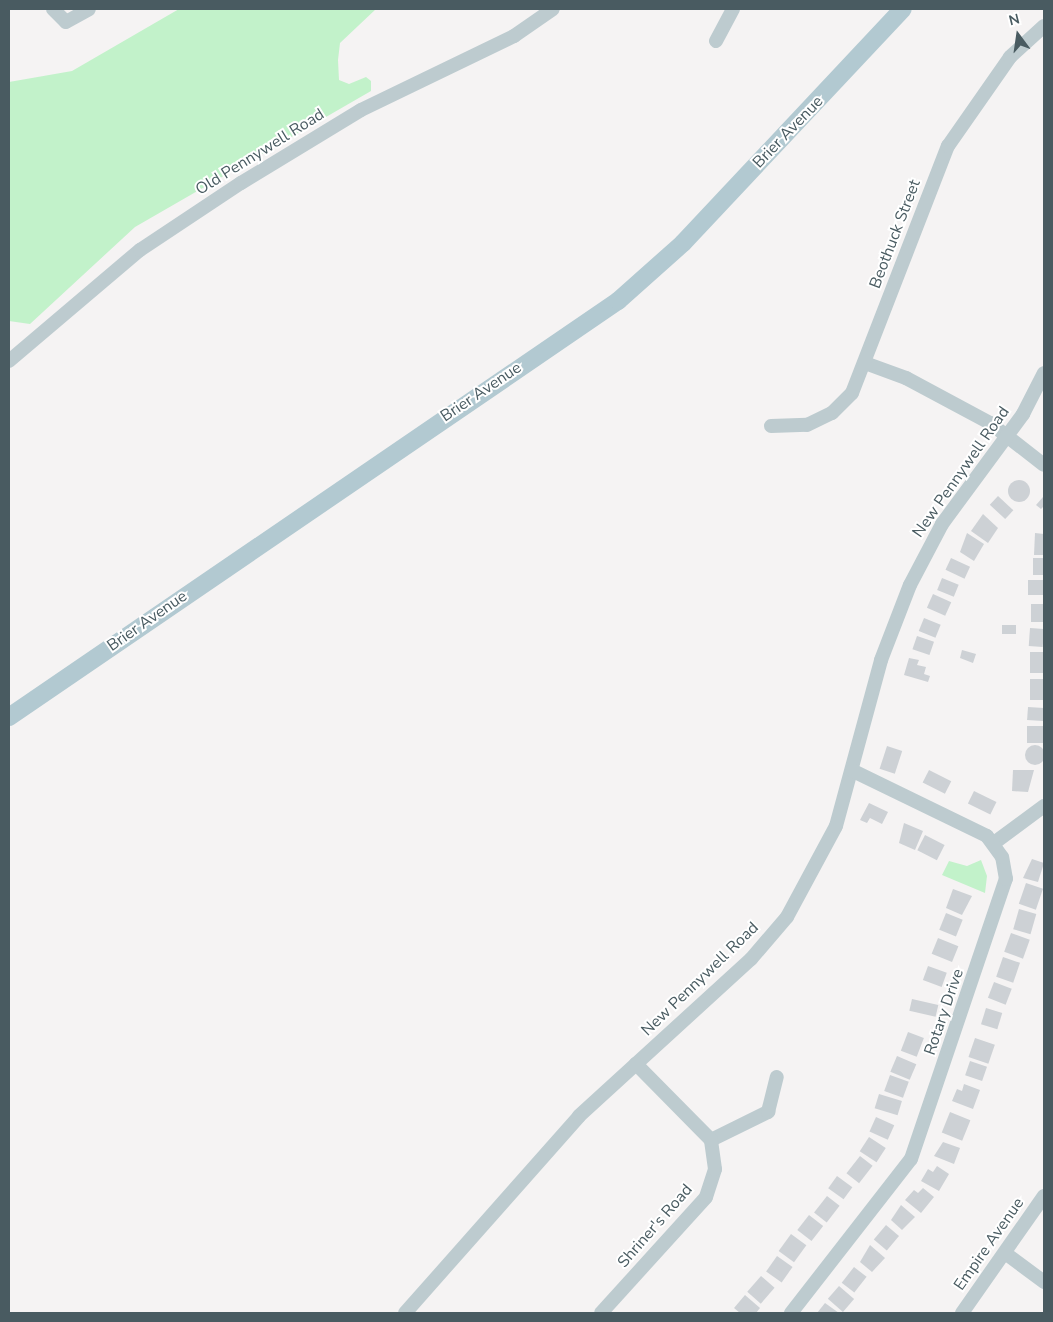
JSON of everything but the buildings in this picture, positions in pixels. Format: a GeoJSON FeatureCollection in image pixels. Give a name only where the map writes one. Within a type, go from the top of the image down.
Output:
{"type":"FeatureCollection","features":[{"type":"Feature","properties":{"kind":"main road","name":"Brier Avenue"},"geometry":{"type":"LineString","coordinates":[[9,718],[618,301],[683,243],[903,9]]}},
{"type":"Feature","properties":{"kind":"street"},"geometry":{"type":"LineString","coordinates":[[53,9],[66,22],[89,9]]}},
{"type":"Feature","properties":{"kind":"street","name":"Old Pennywell Road"},"geometry":{"type":"LineString","coordinates":[[9,362],[140,250],[241,183],[361,110],[481,53],[553,9]]}},
{"type":"Feature","properties":{"kind":"street"},"geometry":{"type":"LineString","coordinates":[[716,41],[733,9]]}},
{"type":"Feature","properties":{"kind":"street","name":"Beothuck Street"},"geometry":{"type":"LineString","coordinates":[[771,426],[807,425],[832,413],[852,393],[865,364],[948,146],[1010,57],[1044,26]]}},
{"type":"Feature","properties":{"kind":"street"},"geometry":{"type":"LineString","coordinates":[[865,364],[932,391],[1008,436],[1044,464]]}},
{"type":"Feature","properties":{"kind":"street","name":"New Pennywell Road"},"geometry":{"type":"LineString","coordinates":[[405,1313],[551,1146],[636,1064],[751,959],[787,917],[825,850],[853,770],[881,660],[910,585],[942,524],[1008,436],[1044,372]]}},
{"type":"Feature","properties":{"kind":"street"},"geometry":{"type":"LineString","coordinates":[[853,770],[977,829],[994,842],[1044,806]]}},
{"type":"Feature","properties":{"kind":"street","name":"Rotary Drive"},"geometry":{"type":"LineString","coordinates":[[791,1313],[914,1152],[1004,890],[1005,868],[994,842]]}},
{"type":"Feature","properties":{"kind":"street"},"geometry":{"type":"LineString","coordinates":[[636,1064],[711,1140],[768,1112],[776,1077]]}},
{"type":"Feature","properties":{"kind":"street","name":"Shriner's Road"},"geometry":{"type":"LineString","coordinates":[[601,1313],[706,1197],[715,1169],[711,1140]]}},
{"type":"Feature","properties":{"kind":"street","name":"Empire Avenue"},"geometry":{"type":"LineString","coordinates":[[962,1313],[1044,1196]]}},
{"type":"Feature","properties":{"kind":"street"},"geometry":{"type":"LineString","coordinates":[[1005,1253],[1044,1282]]}},
{"type":"Feature","properties":{"kind":"green space"},"geometry":{"type":"Polygon","coordinates":[[[179,9],[376,9],[340,43],[338,60],[339,80],[349,84],[366,77],[371,81],[371,91],[135,227],[30,324],[9,321],[9,82],[72,71],[179,9]]]}},
{"type":"Feature","properties":{"kind":"green space"},"geometry":{"type":"Polygon","coordinates":[[[981,860],[987,876],[985,893],[942,875],[949,861],[967,866],[981,860]]]}}]}
